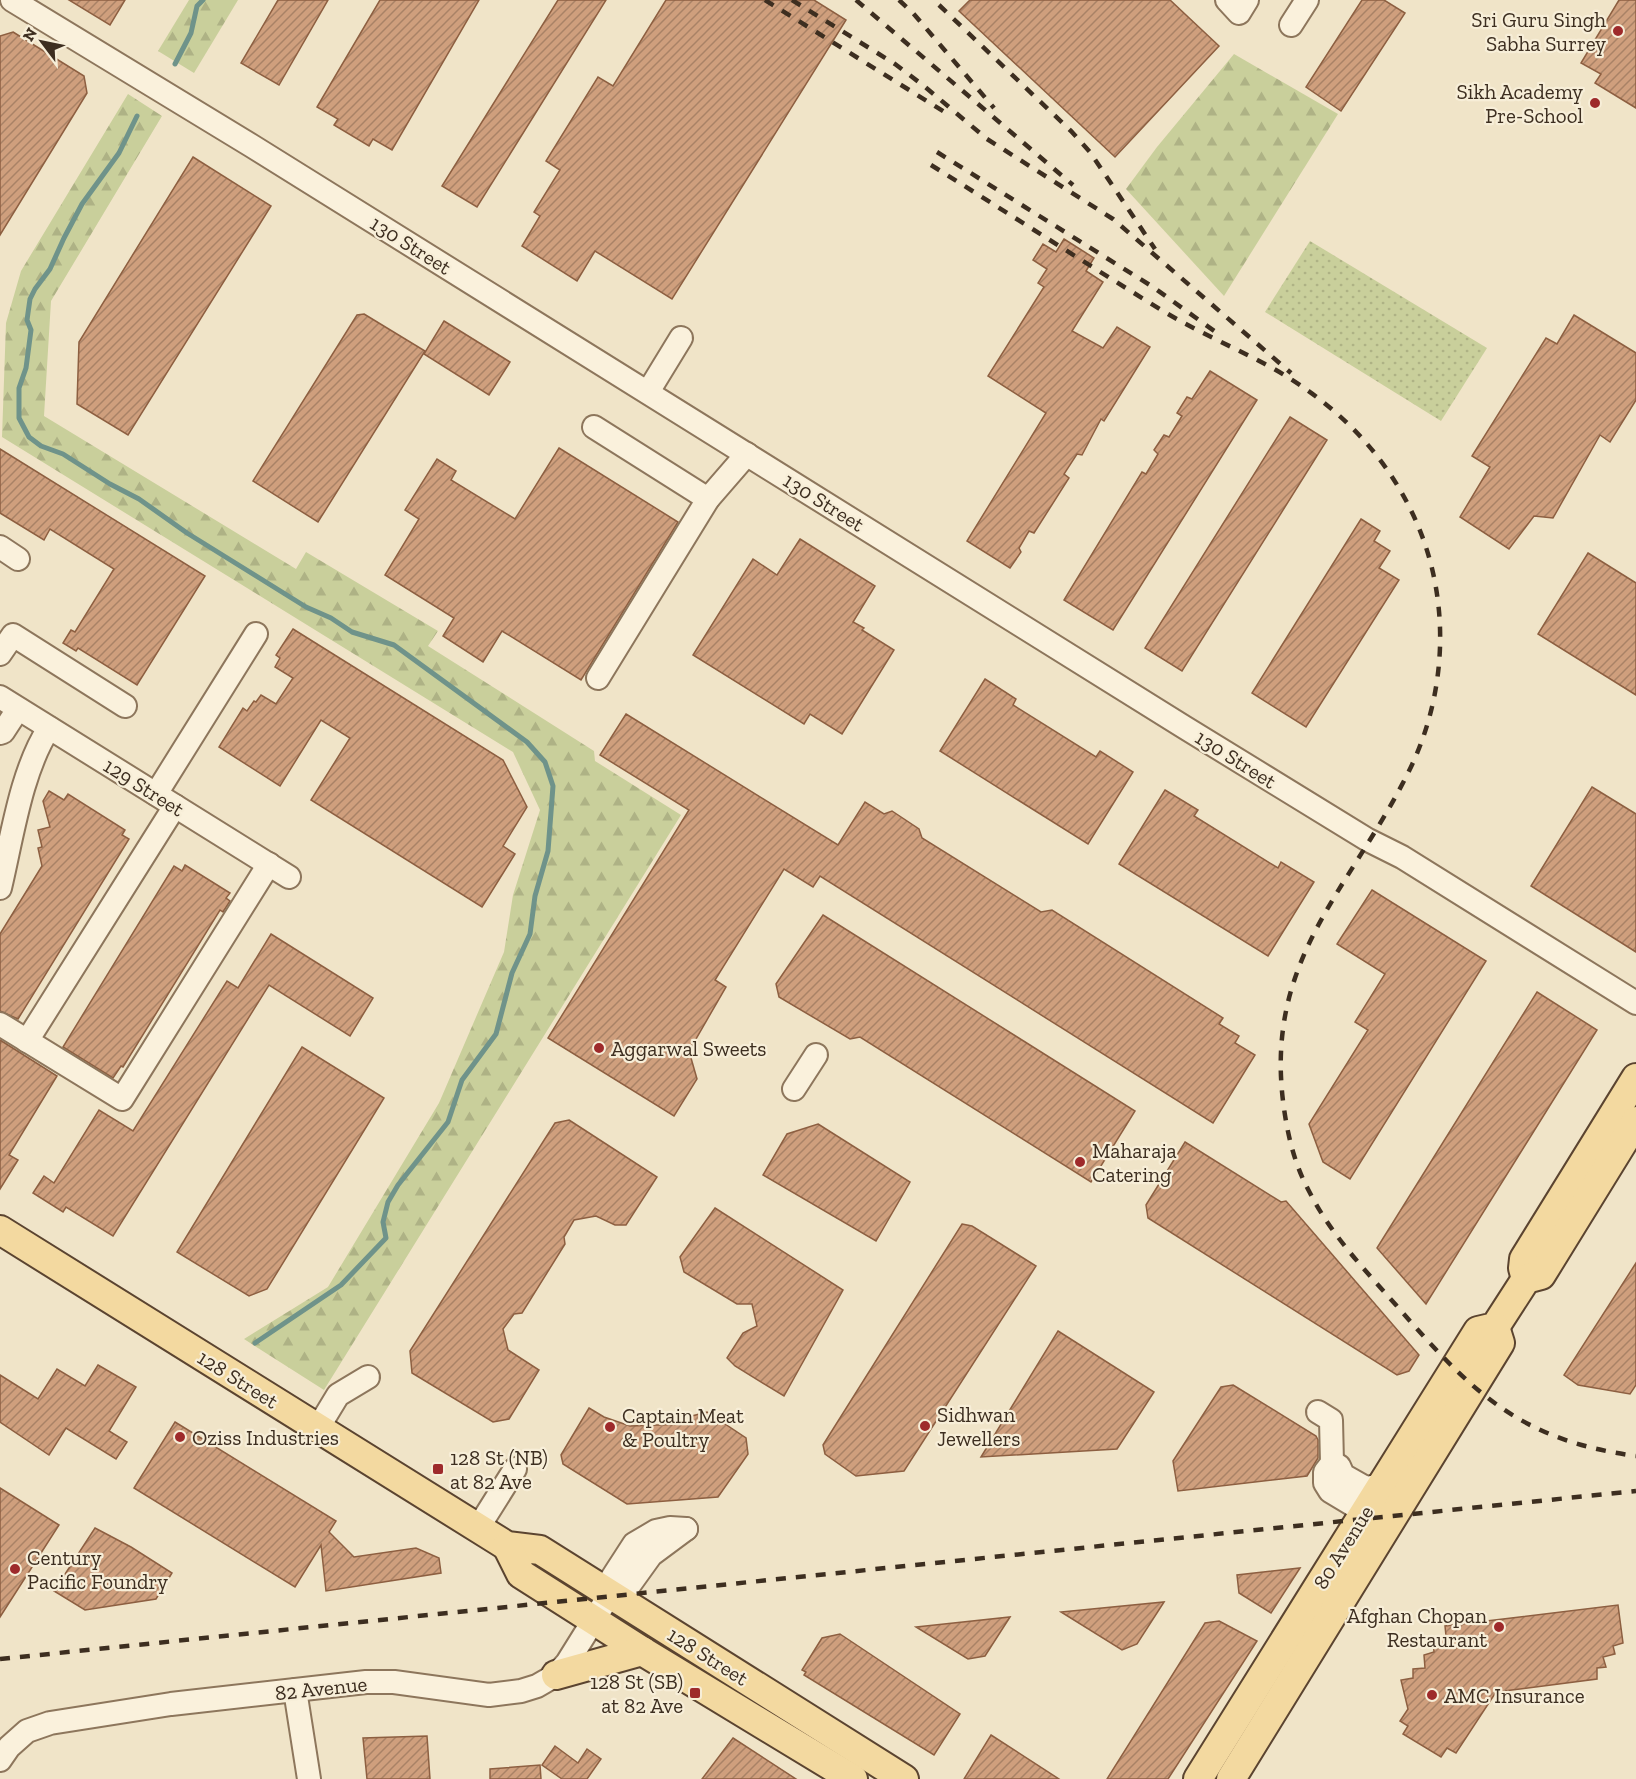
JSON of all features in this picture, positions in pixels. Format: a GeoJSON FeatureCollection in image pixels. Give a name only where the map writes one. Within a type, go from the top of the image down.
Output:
{"type":"FeatureCollection","features":[{"type":"Feature","properties":{"kind":"main road","name":"80 Avenue"},"geometry":{"type":"LineString","coordinates":[[1526,1279],[1522,1268],[1524,1259],[1636,1078]]}},
{"type":"Feature","properties":{"kind":"main road","name":"80 Avenue"},"geometry":{"type":"LineString","coordinates":[[1231,1779],[1281,1696],[1478,1331],[1496,1327],[1526,1279],[1541,1275],[1636,1121]]}},
{"type":"Feature","properties":{"kind":"main road","name":"128 Street"},"geometry":{"type":"LineString","coordinates":[[0,1230],[507,1546],[540,1550],[904,1779]]}},
{"type":"Feature","properties":{"kind":"main road","name":"80 Avenue"},"geometry":{"type":"LineString","coordinates":[[1198,1779],[1365,1512],[1390,1496]]}},
{"type":"Feature","properties":{"kind":"main road","name":"128 Street"},"geometry":{"type":"LineString","coordinates":[[507,1546],[521,1574],[642,1651],[853,1779]]}},
{"type":"Feature","properties":{"kind":"main road"},"geometry":{"type":"LineString","coordinates":[[1281,1696],[1275,1687],[1276,1680],[1295,1648],[1296,1642],[1290,1632]]}},
{"type":"Feature","properties":{"kind":"main road"},"geometry":{"type":"LineString","coordinates":[[556,1675],[642,1651]]}},
{"type":"Feature","properties":{"kind":"street","name":"130 Street"},"geometry":{"type":"LineString","coordinates":[[12,0],[252,146],[1204,740],[1368,840],[1402,857],[1636,1003]]}},
{"type":"Feature","properties":{"kind":"street"},"geometry":{"type":"LineString","coordinates":[[1227,0],[1239,13],[1247,0]]}},
{"type":"Feature","properties":{"kind":"street"},"geometry":{"type":"LineString","coordinates":[[1291,25],[1307,0]]}},
{"type":"Feature","properties":{"kind":"street"},"geometry":{"type":"LineString","coordinates":[[648,392],[681,338]]}},
{"type":"Feature","properties":{"kind":"street"},"geometry":{"type":"LineString","coordinates":[[594,427],[708,499]]}},
{"type":"Feature","properties":{"kind":"street"},"geometry":{"type":"LineString","coordinates":[[598,678],[708,499],[747,454]]}},
{"type":"Feature","properties":{"kind":"street"},"geometry":{"type":"LineString","coordinates":[[27,1041],[165,800],[256,634]]}},
{"type":"Feature","properties":{"kind":"street"},"geometry":{"type":"LineString","coordinates":[[0,654],[13,635],[125,706]]}},
{"type":"Feature","properties":{"kind":"street"},"geometry":{"type":"LineString","coordinates":[[0,733],[3,732],[9,703]]}},
{"type":"Feature","properties":{"kind":"street","name":"129 Street"},"geometry":{"type":"LineString","coordinates":[[9,703],[289,877]]}},
{"type":"Feature","properties":{"kind":"street"},"geometry":{"type":"LineString","coordinates":[[0,888],[29,769],[39,742],[49,728]]}},
{"type":"Feature","properties":{"kind":"street"},"geometry":{"type":"LineString","coordinates":[[0,1024],[122,1099],[268,864]]}},
{"type":"Feature","properties":{"kind":"street"},"geometry":{"type":"LineString","coordinates":[[794,1089],[816,1055]]}},
{"type":"Feature","properties":{"kind":"street"},"geometry":{"type":"LineString","coordinates":[[318,1428],[338,1395],[368,1377]]}},
{"type":"Feature","properties":{"kind":"street"},"geometry":{"type":"LineString","coordinates":[[1318,1412],[1331,1420],[1332,1463],[1325,1472],[1325,1483],[1330,1491],[1365,1512]]}},
{"type":"Feature","properties":{"kind":"street"},"geometry":{"type":"LineString","coordinates":[[1332,1463],[1339,1466],[1343,1475],[1366,1488],[1390,1496]]}},
{"type":"Feature","properties":{"kind":"street"},"geometry":{"type":"LineString","coordinates":[[478,1528],[515,1468]]}},
{"type":"Feature","properties":{"kind":"street","name":"82 Avenue"},"geometry":{"type":"LineString","coordinates":[[0,1760],[9,1747],[27,1731],[44,1724],[171,1704],[366,1682],[394,1682],[489,1695],[520,1691],[537,1686],[556,1675],[567,1663],[610,1594]]}},
{"type":"Feature","properties":{"kind":"street"},"geometry":{"type":"LineString","coordinates":[[295,1690],[309,1779]]}},
{"type":"Feature","properties":{"kind":"green space"},"geometry":{"type":"Polygon","coordinates":[[[189,0],[238,0],[194,73],[158,51],[189,0]]]}},
{"type":"Feature","properties":{"kind":"green space"},"geometry":{"type":"Polygon","coordinates":[[[1234,54],[1338,114],[1224,296],[1126,189],[1157,147],[1234,54]]]}},
{"type":"Feature","properties":{"kind":"green space"},"geometry":{"type":"Polygon","coordinates":[[[128,94],[162,116],[51,301],[44,416],[296,569],[306,552],[438,631],[428,646],[594,751],[595,761],[681,815],[324,1390],[244,1339],[328,1287],[439,1103],[504,952],[513,895],[540,810],[513,752],[2,437],[6,323],[21,271],[128,94]]]}},
{"type":"Feature","properties":{"kind":"green space"},"geometry":{"type":"Polygon","coordinates":[[[1310,241],[1487,348],[1441,421],[1265,312],[1310,241]]]}},
{"type":"Feature","properties":{"kind":"building"},"geometry":{"type":"Polygon","coordinates":[[[69,0],[125,0],[110,25],[69,0]]]}},
{"type":"Feature","properties":{"kind":"building"},"geometry":{"type":"Polygon","coordinates":[[[278,0],[328,0],[279,85],[241,63],[278,0]]]}},
{"type":"Feature","properties":{"kind":"building"},"geometry":{"type":"Polygon","coordinates":[[[380,0],[479,0],[392,150],[373,139],[369,146],[334,125],[338,119],[317,107],[380,0]]]}},
{"type":"Feature","properties":{"kind":"building"},"geometry":{"type":"Polygon","coordinates":[[[558,0],[606,0],[477,207],[442,186],[558,0]]]}},
{"type":"Feature","properties":{"kind":"building"},"geometry":{"type":"Polygon","coordinates":[[[666,0],[814,0],[846,20],[672,299],[595,251],[577,281],[522,246],[540,216],[534,212],[560,170],[546,161],[598,77],[613,86],[666,0]]]}},
{"type":"Feature","properties":{"kind":"building"},"geometry":{"type":"Polygon","coordinates":[[[970,0],[1170,0],[1219,46],[1115,157],[959,11],[970,0]]]}},
{"type":"Feature","properties":{"kind":"building"},"geometry":{"type":"Polygon","coordinates":[[[1362,0],[1384,0],[1405,13],[1341,111],[1306,87],[1362,0]]]}},
{"type":"Feature","properties":{"kind":"building","name":"Sri Guru Singh Sabha Surrey"},"geometry":{"type":"Polygon","coordinates":[[[1619,0],[1636,0],[1636,108],[1595,83],[1601,74],[1581,63],[1619,0]]]}},
{"type":"Feature","properties":{"kind":"building"},"geometry":{"type":"Polygon","coordinates":[[[13,32],[84,76],[87,93],[0,235],[0,36],[13,32]]]}},
{"type":"Feature","properties":{"kind":"building"},"geometry":{"type":"Polygon","coordinates":[[[193,157],[271,206],[128,435],[77,404],[79,342],[193,157]]]}},
{"type":"Feature","properties":{"kind":"building"},"geometry":{"type":"Polygon","coordinates":[[[1064,239],[1094,258],[1086,271],[1103,282],[1072,331],[1103,348],[1117,327],[1150,347],[1104,421],[1101,419],[1082,455],[1077,454],[1064,474],[1069,478],[1034,533],[1029,531],[1019,548],[1021,552],[1010,568],[967,541],[1046,413],[988,376],[1044,287],[1038,283],[1047,269],[1033,260],[1043,244],[1056,252],[1064,239]]]}},
{"type":"Feature","properties":{"kind":"building"},"geometry":{"type":"Polygon","coordinates":[[[364,314],[425,351],[318,522],[253,481],[357,315],[364,314]]]}},
{"type":"Feature","properties":{"kind":"building"},"geometry":{"type":"Polygon","coordinates":[[[1574,315],[1636,353],[1636,400],[1610,442],[1600,435],[1553,518],[1534,516],[1509,549],[1460,517],[1490,467],[1472,456],[1546,338],[1557,344],[1574,315]]]}},
{"type":"Feature","properties":{"kind":"building"},"geometry":{"type":"Polygon","coordinates":[[[444,321],[510,362],[489,395],[424,354],[444,321]]]}},
{"type":"Feature","properties":{"kind":"building"},"geometry":{"type":"Polygon","coordinates":[[[1210,371],[1257,400],[1113,630],[1064,600],[1142,472],[1146,474],[1158,454],[1154,450],[1164,435],[1169,437],[1182,416],[1177,413],[1187,397],[1192,399],[1210,371]]]}},
{"type":"Feature","properties":{"kind":"building"},"geometry":{"type":"Polygon","coordinates":[[[1290,417],[1327,440],[1182,671],[1145,648],[1290,417]]]}},
{"type":"Feature","properties":{"kind":"building"},"geometry":{"type":"Polygon","coordinates":[[[559,448],[678,522],[581,680],[502,631],[483,662],[443,636],[454,618],[385,575],[419,519],[405,510],[437,459],[456,471],[451,480],[515,519],[559,448]]]}},
{"type":"Feature","properties":{"kind":"building"},"geometry":{"type":"Polygon","coordinates":[[[0,449],[205,576],[137,685],[78,648],[76,651],[63,643],[71,630],[75,632],[114,569],[50,529],[44,540],[0,513],[0,449]]]}},
{"type":"Feature","properties":{"kind":"building"},"geometry":{"type":"Polygon","coordinates":[[[1361,519],[1380,531],[1374,541],[1390,551],[1379,568],[1399,580],[1306,727],[1252,693],[1361,519]]]}},
{"type":"Feature","properties":{"kind":"building"},"geometry":{"type":"Polygon","coordinates":[[[800,539],[875,586],[853,622],[894,650],[842,734],[810,714],[804,724],[693,655],[753,559],[777,575],[800,539]]]}},
{"type":"Feature","properties":{"kind":"building"},"geometry":{"type":"Polygon","coordinates":[[[1588,553],[1636,583],[1636,695],[1538,634],[1588,553]]]}},
{"type":"Feature","properties":{"kind":"building"},"geometry":{"type":"Polygon","coordinates":[[[293,629],[503,760],[527,807],[503,846],[515,854],[482,907],[311,800],[350,738],[321,720],[280,786],[219,747],[243,708],[247,711],[261,695],[276,704],[293,678],[275,667],[280,658],[276,655],[293,629]]]}},
{"type":"Feature","properties":{"kind":"building"},"geometry":{"type":"Polygon","coordinates":[[[985,679],[1016,699],[1013,705],[1096,757],[1100,751],[1133,772],[1088,844],[940,751],[985,679]]]}},
{"type":"Feature","properties":{"kind":"building"},"geometry":{"type":"Polygon","coordinates":[[[626,714],[838,845],[865,802],[884,814],[892,811],[919,829],[922,838],[1041,912],[1052,910],[1223,1018],[1219,1024],[1239,1036],[1235,1043],[1255,1055],[1213,1123],[820,876],[813,887],[784,869],[715,980],[726,987],[689,1051],[697,1079],[674,1116],[548,1038],[689,810],[600,755],[626,714]]]}},
{"type":"Feature","properties":{"kind":"building"},"geometry":{"type":"Polygon","coordinates":[[[1592,787],[1636,814],[1636,952],[1531,886],[1592,787]]]}},
{"type":"Feature","properties":{"kind":"building"},"geometry":{"type":"Polygon","coordinates":[[[1165,790],[1198,810],[1194,816],[1278,868],[1281,862],[1314,882],[1268,956],[1119,864],[1165,790]]]}},
{"type":"Feature","properties":{"kind":"building"},"geometry":{"type":"Polygon","coordinates":[[[49,791],[64,800],[68,794],[125,830],[122,835],[129,839],[18,1019],[0,1011],[0,934],[42,866],[38,848],[42,847],[38,830],[50,827],[43,801],[49,791]]]}},
{"type":"Feature","properties":{"kind":"building"},"geometry":{"type":"Polygon","coordinates":[[[185,865],[230,893],[226,898],[230,901],[223,912],[220,910],[123,1067],[121,1066],[113,1078],[63,1047],[174,866],[182,871],[185,865]]]}},
{"type":"Feature","properties":{"kind":"building"},"geometry":{"type":"Polygon","coordinates":[[[1372,890],[1486,961],[1350,1179],[1323,1162],[1309,1124],[1368,1030],[1355,1022],[1385,974],[1337,944],[1372,890]]]}},
{"type":"Feature","properties":{"kind":"building"},"geometry":{"type":"Polygon","coordinates":[[[823,915],[1135,1111],[1091,1182],[860,1037],[850,1039],[779,997],[776,984],[823,915]]]}},
{"type":"Feature","properties":{"kind":"building"},"geometry":{"type":"Polygon","coordinates":[[[271,934],[373,998],[350,1036],[269,985],[113,1236],[66,1207],[63,1212],[33,1193],[44,1176],[54,1183],[99,1110],[133,1131],[227,981],[238,988],[271,934]]]}},
{"type":"Feature","properties":{"kind":"building"},"geometry":{"type":"Polygon","coordinates":[[[1537,992],[1597,1030],[1426,1304],[1377,1248],[1537,992]]]}},
{"type":"Feature","properties":{"kind":"building"},"geometry":{"type":"Polygon","coordinates":[[[0,1040],[57,1076],[9,1155],[18,1160],[0,1189],[0,1040]]]}},
{"type":"Feature","properties":{"kind":"building"},"geometry":{"type":"Polygon","coordinates":[[[302,1047],[384,1098],[267,1289],[249,1296],[177,1252],[302,1047]]]}},
{"type":"Feature","properties":{"kind":"building"},"geometry":{"type":"Polygon","coordinates":[[[569,1120],[657,1177],[626,1225],[615,1225],[596,1216],[574,1220],[564,1237],[565,1244],[522,1313],[514,1314],[503,1329],[508,1350],[539,1370],[509,1419],[493,1422],[412,1373],[410,1351],[555,1123],[569,1120]]]}},
{"type":"Feature","properties":{"kind":"building"},"geometry":{"type":"Polygon","coordinates":[[[818,1124],[910,1182],[876,1241],[763,1175],[787,1134],[818,1124]]]}},
{"type":"Feature","properties":{"kind":"building"},"geometry":{"type":"Polygon","coordinates":[[[1185,1142],[1281,1202],[1286,1201],[1419,1355],[1409,1371],[1397,1375],[1148,1218],[1146,1205],[1185,1142]]]}},
{"type":"Feature","properties":{"kind":"building"},"geometry":{"type":"Polygon","coordinates":[[[715,1208],[843,1290],[784,1396],[735,1366],[727,1358],[743,1333],[757,1326],[752,1304],[737,1304],[684,1272],[680,1257],[715,1208]]]}},
{"type":"Feature","properties":{"kind":"building"},"geometry":{"type":"Polygon","coordinates":[[[962,1224],[972,1226],[1036,1266],[904,1471],[856,1476],[825,1454],[823,1445],[962,1224]]]}},
{"type":"Feature","properties":{"kind":"building"},"geometry":{"type":"Polygon","coordinates":[[[1636,1263],[1636,1385],[1630,1394],[1578,1385],[1564,1375],[1636,1263]]]}},
{"type":"Feature","properties":{"kind":"building"},"geometry":{"type":"Polygon","coordinates":[[[1058,1331],[1154,1392],[1117,1449],[981,1457],[1058,1331]]]}},
{"type":"Feature","properties":{"kind":"building"},"geometry":{"type":"Polygon","coordinates":[[[98,1365],[136,1387],[109,1431],[127,1442],[116,1459],[66,1428],[49,1455],[0,1422],[0,1375],[38,1399],[57,1369],[85,1386],[98,1365]]]}},
{"type":"Feature","properties":{"kind":"building"},"geometry":{"type":"Polygon","coordinates":[[[1233,1385],[1316,1436],[1318,1458],[1307,1476],[1178,1491],[1173,1461],[1221,1387],[1233,1385]]]}},
{"type":"Feature","properties":{"kind":"building"},"geometry":{"type":"Polygon","coordinates":[[[589,1408],[604,1417],[630,1426],[687,1424],[692,1416],[707,1412],[746,1438],[748,1454],[718,1497],[627,1504],[563,1464],[561,1455],[589,1408]]]}},
{"type":"Feature","properties":{"kind":"building"},"geometry":{"type":"Polygon","coordinates":[[[175,1422],[336,1521],[329,1532],[354,1557],[416,1548],[439,1558],[441,1573],[326,1591],[321,1545],[295,1587],[134,1488],[175,1422]]]}},
{"type":"Feature","properties":{"kind":"building","name":"Century Pacific Foundry"},"geometry":{"type":"Polygon","coordinates":[[[0,1488],[59,1525],[0,1617],[0,1488]]]}},
{"type":"Feature","properties":{"kind":"building"},"geometry":{"type":"Polygon","coordinates":[[[95,1528],[172,1573],[156,1599],[85,1610],[54,1591],[95,1528]]]}},
{"type":"Feature","properties":{"kind":"building"},"geometry":{"type":"Polygon","coordinates":[[[1300,1568],[1271,1613],[1239,1593],[1237,1575],[1300,1568]]]}},
{"type":"Feature","properties":{"kind":"building"},"geometry":{"type":"Polygon","coordinates":[[[1164,1602],[1137,1644],[1122,1650],[1061,1612],[1164,1602]]]}},
{"type":"Feature","properties":{"kind":"building"},"geometry":{"type":"Polygon","coordinates":[[[1618,1605],[1623,1643],[1613,1646],[1615,1654],[1603,1657],[1606,1667],[1597,1668],[1597,1679],[1496,1692],[1456,1753],[1447,1748],[1441,1757],[1403,1734],[1408,1726],[1400,1721],[1408,1709],[1401,1680],[1413,1678],[1413,1669],[1425,1668],[1424,1655],[1434,1652],[1433,1640],[1446,1636],[1445,1626],[1618,1605]]]}},
{"type":"Feature","properties":{"kind":"building"},"geometry":{"type":"Polygon","coordinates":[[[1010,1617],[985,1656],[968,1659],[916,1627],[1010,1617]]]}},
{"type":"Feature","properties":{"kind":"building"},"geometry":{"type":"Polygon","coordinates":[[[1219,1621],[1257,1641],[1168,1779],[1107,1779],[1205,1623],[1219,1621]]]}},
{"type":"Feature","properties":{"kind":"building"},"geometry":{"type":"Polygon","coordinates":[[[840,1634],[960,1714],[934,1755],[804,1675],[806,1672],[802,1670],[822,1638],[840,1634]]]}},
{"type":"Feature","properties":{"kind":"building"},"geometry":{"type":"Polygon","coordinates":[[[991,1735],[1059,1779],[964,1779],[991,1735]]]}},
{"type":"Feature","properties":{"kind":"building"},"geometry":{"type":"Polygon","coordinates":[[[427,1736],[430,1779],[367,1779],[363,1738],[427,1736]]]}},
{"type":"Feature","properties":{"kind":"building"},"geometry":{"type":"Polygon","coordinates":[[[733,1738],[796,1779],[702,1779],[733,1738]]]}},
{"type":"Feature","properties":{"kind":"building"},"geometry":{"type":"Polygon","coordinates":[[[555,1746],[578,1763],[587,1749],[601,1759],[587,1779],[562,1779],[542,1765],[555,1746]]]}},
{"type":"Feature","properties":{"kind":"building"},"geometry":{"type":"Polygon","coordinates":[[[540,1765],[541,1779],[490,1779],[490,1769],[540,1765]]]}},
{"type":"Feature","properties":{"kind":"waterway"},"geometry":{"type":"LineString","coordinates":[[175,64],[191,33],[197,6],[203,0]]}},
{"type":"Feature","properties":{"kind":"waterway"},"geometry":{"type":"LineString","coordinates":[[137,116],[119,153],[82,204],[50,269],[30,299],[27,320],[31,330],[26,368],[19,388],[19,418],[29,437],[41,446],[63,454],[110,484],[139,499],[187,533],[306,607],[331,618],[352,632],[394,645],[527,742],[545,762],[553,786],[548,851],[535,896],[530,934],[512,973],[496,1034],[462,1080],[448,1122],[398,1185],[388,1202],[383,1222],[386,1238],[341,1285],[255,1343]]}},
{"type":"Feature","properties":{"kind":"railway"},"geometry":{"type":"LineString","coordinates":[[765,0],[946,113]]}},
{"type":"Feature","properties":{"kind":"railway"},"geometry":{"type":"LineString","coordinates":[[792,0],[895,64],[987,139],[1113,219],[1291,373]]}},
{"type":"Feature","properties":{"kind":"railway"},"geometry":{"type":"LineString","coordinates":[[856,0],[1073,185]]}},
{"type":"Feature","properties":{"kind":"railway"},"geometry":{"type":"LineString","coordinates":[[899,0],[913,13],[994,108]]}},
{"type":"Feature","properties":{"kind":"railway"},"geometry":{"type":"LineString","coordinates":[[939,5],[1090,152],[1155,249]]}},
{"type":"Feature","properties":{"kind":"railway"},"geometry":{"type":"LineString","coordinates":[[937,152],[1153,287],[1217,333]]}},
{"type":"Feature","properties":{"kind":"railway"},"geometry":{"type":"LineString","coordinates":[[931,165],[1163,311],[1265,364],[1312,394],[1334,411],[1372,450],[1389,472],[1403,496],[1428,552],[1435,584],[1440,650],[1437,683],[1420,747],[1406,777],[1316,929],[1299,967],[1287,1007],[1281,1051],[1283,1101],[1289,1137],[1304,1182],[1328,1224],[1361,1266],[1423,1336],[1474,1386],[1500,1407],[1528,1424],[1559,1438],[1636,1456]]}},
{"type":"Feature","properties":{"kind":"railway"},"geometry":{"type":"LineString","coordinates":[[0,1659],[1636,1491]]}},
{"type":"Feature","properties":{"kind":"place","name":"Sri Guru Singh Sabha Surrey"},"geometry":{"type":"Point","coordinates":[1618,31]}},
{"type":"Feature","properties":{"kind":"place","name":"Sikh Academy Pre-School"},"geometry":{"type":"Point","coordinates":[1595,103]}},
{"type":"Feature","properties":{"kind":"place","name":"Aggarwal Sweets"},"geometry":{"type":"Point","coordinates":[599,1048]}},
{"type":"Feature","properties":{"kind":"place","name":"Maharaja Catering"},"geometry":{"type":"Point","coordinates":[1080,1162]}},
{"type":"Feature","properties":{"kind":"place","name":"Sidhwan Jewellers"},"geometry":{"type":"Point","coordinates":[925,1426]}},
{"type":"Feature","properties":{"kind":"place","name":"Captain Meat & Poultry"},"geometry":{"type":"Point","coordinates":[610,1427]}},
{"type":"Feature","properties":{"kind":"place","name":"Oziss Industries"},"geometry":{"type":"Point","coordinates":[180,1437]}},
{"type":"Feature","properties":{"kind":"place","name":"128 St (NB) at 82 Ave"},"geometry":{"type":"Point","coordinates":[438,1469]}},
{"type":"Feature","properties":{"kind":"place","name":"Century Pacific Foundry"},"geometry":{"type":"Point","coordinates":[15,1569]}},
{"type":"Feature","properties":{"kind":"place","name":"Afghan Chopan Restaurant"},"geometry":{"type":"Point","coordinates":[1499,1627]}},
{"type":"Feature","properties":{"kind":"place","name":"128 St (SB) at 82 Ave"},"geometry":{"type":"Point","coordinates":[695,1693]}},
{"type":"Feature","properties":{"kind":"place","name":"AMC Insurance"},"geometry":{"type":"Point","coordinates":[1432,1695]}}]}
